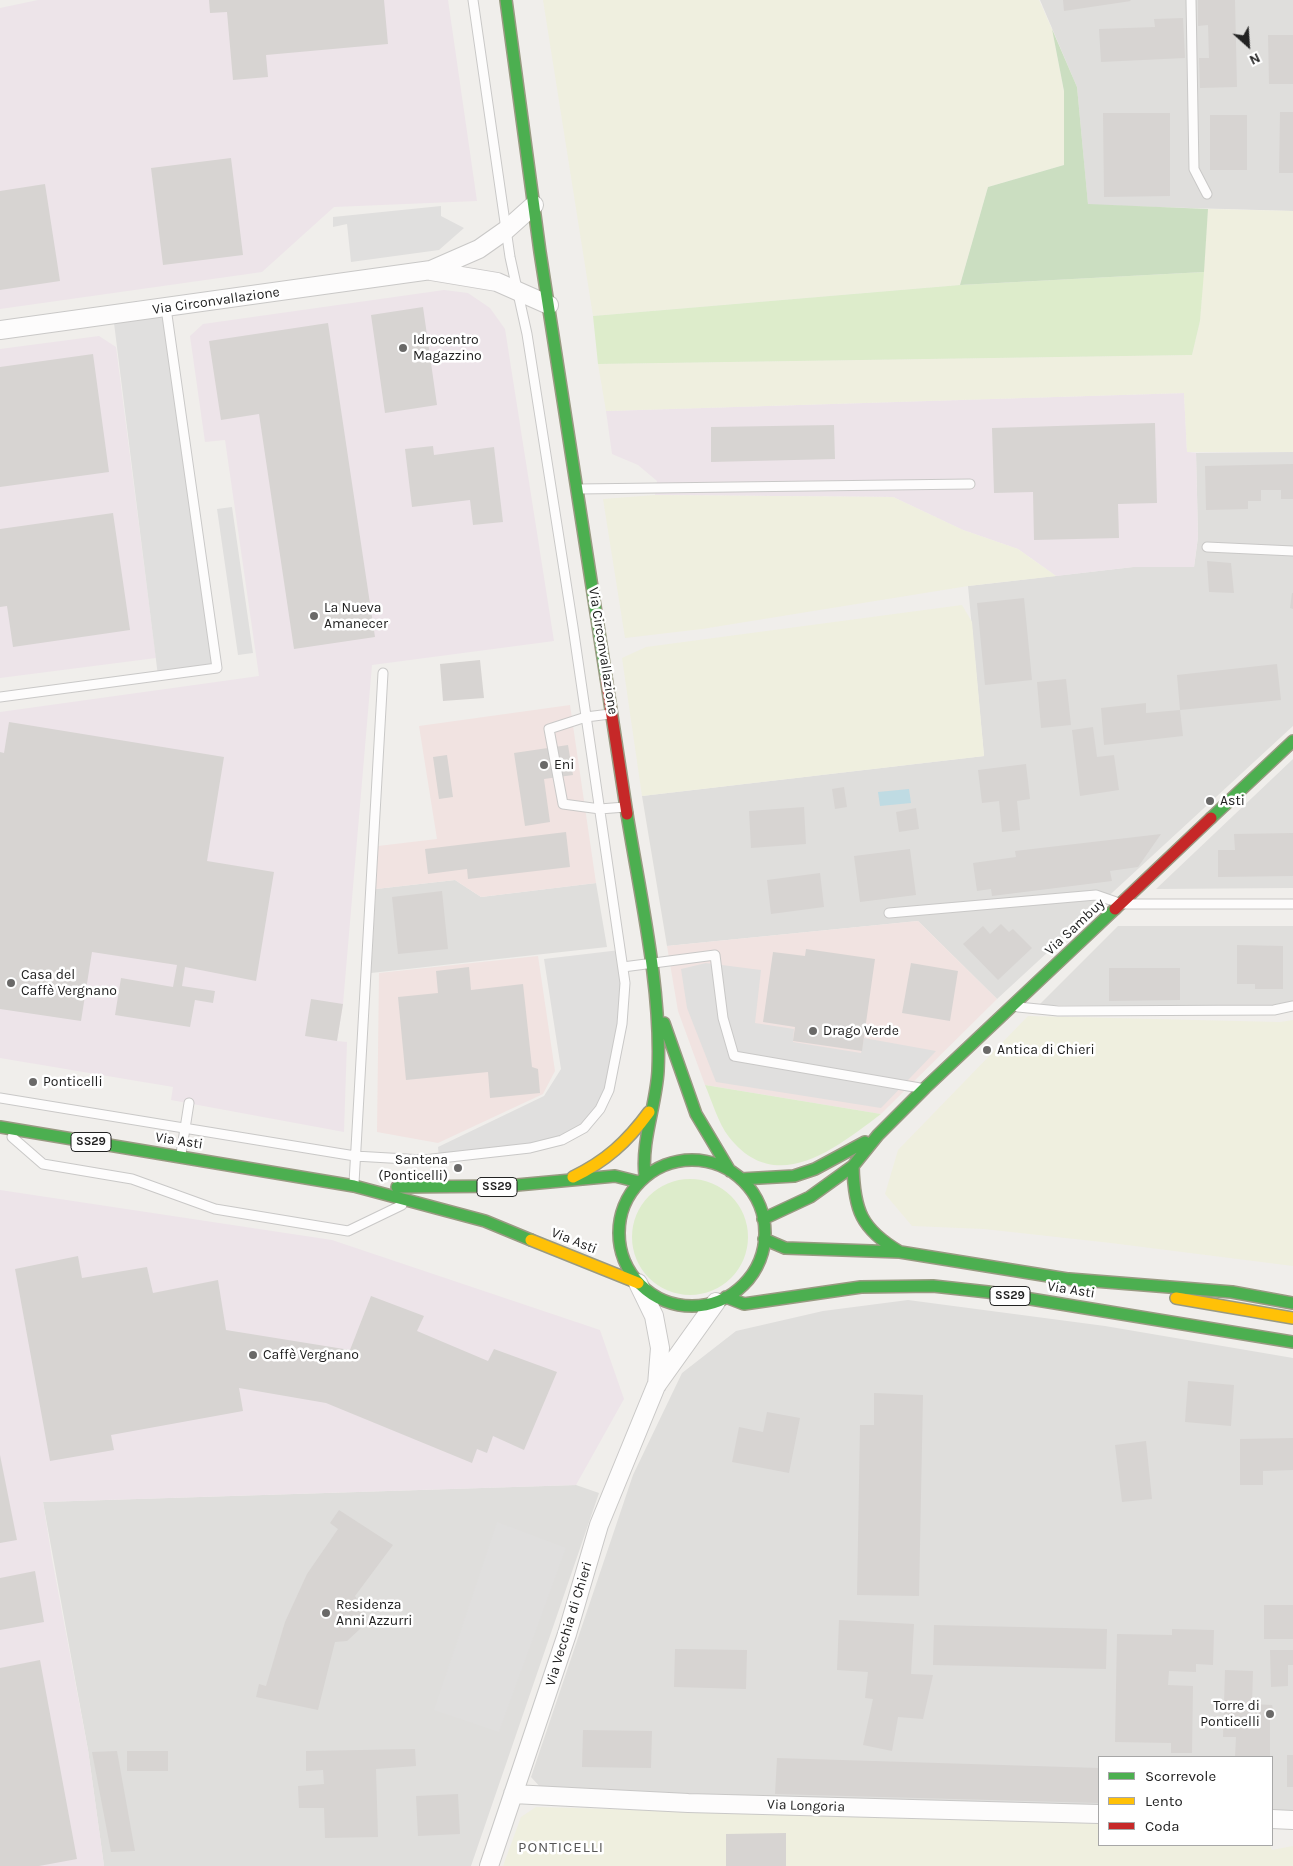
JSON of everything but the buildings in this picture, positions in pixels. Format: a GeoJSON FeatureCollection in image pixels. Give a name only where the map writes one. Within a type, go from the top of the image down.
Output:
{"type":"FeatureCollection","features":[{"type":"Feature","properties":{"kind":"main road","name":"Via Circonvallazione"},"geometry":{"type":"LineString","coordinates":[[506,0],[534,205],[656,998],[658,1071],[643,1157],[642,1179]]}},
{"type":"Feature","properties":{"kind":"main road","name":"Via Sambuy"},"geometry":{"type":"LineString","coordinates":[[763,1219],[810,1197],[853,1166],[878,1135],[925,1088],[1293,741]]}},
{"type":"Feature","properties":{"kind":"main road","name":"Via Circonvallazione"},"geometry":{"type":"LineString","coordinates":[[656,998],[696,1114],[730,1171]]}},
{"type":"Feature","properties":{"kind":"main road"},"geometry":{"type":"LineString","coordinates":[[561,1183],[600,1165],[616,1154],[629,1141],[653,1106]]}},
{"type":"Feature","properties":{"kind":"main road","name":"Via Asti"},"geometry":{"type":"LineString","coordinates":[[0,1127],[354,1186],[485,1221],[638,1283]]}},
{"type":"Feature","properties":{"kind":"main road","name":"Via Sambuy"},"geometry":{"type":"LineString","coordinates":[[741,1179],[774,1179],[801,1174],[815,1169],[878,1135]]}},
{"type":"Feature","properties":{"kind":"main road"},"geometry":{"type":"LineString","coordinates":[[687,1160],[710,1162],[730,1171],[741,1179],[756,1197],[763,1219],[764,1239],[761,1257],[753,1273],[741,1287],[721,1300],[696,1306],[674,1304],[654,1296],[638,1283],[625,1264],[619,1243],[619,1228],[626,1200],[642,1179],[665,1165],[687,1160]]}},
{"type":"Feature","properties":{"kind":"main road"},"geometry":{"type":"LineString","coordinates":[[853,1166],[856,1202],[867,1229],[878,1241],[900,1252]]}},
{"type":"Feature","properties":{"kind":"main road","name":"Via Asti"},"geometry":{"type":"LineString","coordinates":[[354,1186],[450,1188],[561,1183],[614,1176],[642,1179]]}},
{"type":"Feature","properties":{"kind":"main road","name":"Via Asti"},"geometry":{"type":"LineString","coordinates":[[764,1239],[785,1248],[900,1252],[1293,1318]]}},
{"type":"Feature","properties":{"kind":"main road"},"geometry":{"type":"LineString","coordinates":[[1069,1279],[1232,1292],[1293,1303]]}},
{"type":"Feature","properties":{"kind":"main road","name":"Via Asti"},"geometry":{"type":"LineString","coordinates":[[721,1300],[744,1304],[870,1286],[902,1284],[1007,1295],[1293,1342]]}},
{"type":"Feature","properties":{"kind":"street","name":"Via Circonvallazione"},"geometry":{"type":"LineString","coordinates":[[0,330],[431,270],[479,248],[506,230],[534,205]]}},
{"type":"Feature","properties":{"kind":"street","name":"Via Circonvallazione"},"geometry":{"type":"LineString","coordinates":[[431,270],[497,282],[549,304]]}},
{"type":"Feature","properties":{"kind":"street","name":"Via Vecchia di Chieri"},"geometry":{"type":"LineString","coordinates":[[638,1283],[654,1316],[660,1348],[656,1386]]}},
{"type":"Feature","properties":{"kind":"street","name":"Via Vecchia di Chieri"},"geometry":{"type":"LineString","coordinates":[[488,1866],[567,1634],[599,1525],[656,1386],[721,1300]]}},
{"type":"Feature","properties":{"kind":"street","name":"Via Longoria"},"geometry":{"type":"LineString","coordinates":[[513,1794],[688,1803],[1098,1814]]}},
{"type":"Feature","properties":{"kind":"street"},"geometry":{"type":"LineString","coordinates":[[1273,1819],[1293,1820]]}},
{"type":"Feature","properties":{"kind":"lane"},"geometry":{"type":"LineString","coordinates":[[0,1098],[355,1156],[423,1160],[530,1148],[562,1140],[584,1128],[600,1109],[609,1090],[622,1024],[625,983],[527,334],[506,230],[473,0]]}},
{"type":"Feature","properties":{"kind":"lane"},"geometry":{"type":"LineString","coordinates":[[1191,0],[1194,169],[1207,194]]}},
{"type":"Feature","properties":{"kind":"lane"},"geometry":{"type":"LineString","coordinates":[[0,697],[216,668],[166,308]]}},
{"type":"Feature","properties":{"kind":"lane"},"geometry":{"type":"LineString","coordinates":[[578,489],[970,484]]}},
{"type":"Feature","properties":{"kind":"lane"},"geometry":{"type":"LineString","coordinates":[[1208,547],[1293,551]]}},
{"type":"Feature","properties":{"kind":"lane"},"geometry":{"type":"LineString","coordinates":[[354,1186],[383,674]]}},
{"type":"Feature","properties":{"kind":"lane"},"geometry":{"type":"LineString","coordinates":[[613,713],[586,717],[549,729],[563,804],[600,809],[627,806]]}},
{"type":"Feature","properties":{"kind":"lane"},"geometry":{"type":"LineString","coordinates":[[889,913],[1096,895],[1122,904],[1293,904]]}},
{"type":"Feature","properties":{"kind":"lane"},"geometry":{"type":"LineString","coordinates":[[623,967],[715,955],[723,1018],[734,1056],[925,1088]]}},
{"type":"Feature","properties":{"kind":"lane"},"geometry":{"type":"LineString","coordinates":[[1012,1006],[1088,1011],[1274,1010],[1293,1006]]}},
{"type":"Feature","properties":{"kind":"lane"},"geometry":{"type":"LineString","coordinates":[[180,1156],[189,1103]]}},
{"type":"Feature","properties":{"kind":"lane"},"geometry":{"type":"LineString","coordinates":[[0,1127],[43,1164],[132,1179],[215,1209],[348,1231],[411,1201]]}},
{"type":"Feature","properties":{"kind":"shaded area"},"geometry":{"type":"Polygon","coordinates":[[[38,0],[448,0],[477,201],[334,207],[262,272],[0,309],[0,8],[38,0]]]}},
{"type":"Feature","properties":{"kind":"shaded area"},"geometry":{"type":"Polygon","coordinates":[[[1040,0],[1293,0],[1293,211],[1088,205],[1077,87],[1040,0]]]}},
{"type":"Feature","properties":{"kind":"shaded area"},"geometry":{"type":"Polygon","coordinates":[[[441,206],[441,216],[464,228],[439,250],[351,262],[347,224],[333,227],[333,217],[441,206]]]}},
{"type":"Feature","properties":{"kind":"shaded area"},"geometry":{"type":"Polygon","coordinates":[[[444,290],[468,293],[490,308],[505,329],[554,641],[372,665],[343,1004],[337,1041],[347,1042],[344,1132],[171,1100],[173,1087],[0,1058],[0,712],[259,676],[225,440],[205,442],[190,336],[203,324],[444,290]]]}},
{"type":"Feature","properties":{"kind":"shaded area"},"geometry":{"type":"Polygon","coordinates":[[[166,308],[217,668],[158,676],[113,315],[166,308]]]}},
{"type":"Feature","properties":{"kind":"shaded area"},"geometry":{"type":"Polygon","coordinates":[[[99,336],[116,347],[156,658],[0,678],[0,349],[99,336]]]}},
{"type":"Feature","properties":{"kind":"shaded area"},"geometry":{"type":"Polygon","coordinates":[[[1184,393],[1187,452],[1196,453],[1198,537],[1194,567],[1133,567],[1056,576],[1018,549],[963,530],[893,497],[655,495],[657,481],[638,465],[612,454],[606,411],[1184,393]]]}},
{"type":"Feature","properties":{"kind":"shaded area"},"geometry":{"type":"Polygon","coordinates":[[[1293,452],[1293,726],[997,999],[918,921],[667,946],[642,796],[984,756],[968,586],[1133,567],[1194,567],[1198,537],[1196,453],[1293,452]]]}},
{"type":"Feature","properties":{"kind":"shaded area"},"geometry":{"type":"Polygon","coordinates":[[[232,507],[253,653],[238,655],[217,509],[232,507]]]}},
{"type":"Feature","properties":{"kind":"shaded area"},"geometry":{"type":"Polygon","coordinates":[[[570,705],[596,883],[481,897],[455,880],[376,889],[378,846],[437,839],[419,726],[570,705]]]}},
{"type":"Feature","properties":{"kind":"shaded area"},"geometry":{"type":"Polygon","coordinates":[[[1293,759],[1293,888],[1156,889],[1293,759]]]}},
{"type":"Feature","properties":{"kind":"shaded area"},"geometry":{"type":"Polygon","coordinates":[[[455,880],[481,897],[596,883],[607,947],[371,973],[376,889],[455,880]]]}},
{"type":"Feature","properties":{"kind":"shaded area"},"geometry":{"type":"Polygon","coordinates":[[[918,921],[997,999],[881,1114],[705,1085],[678,1011],[667,946],[918,921]]]}},
{"type":"Feature","properties":{"kind":"shaded area"},"geometry":{"type":"Polygon","coordinates":[[[1118,926],[1293,926],[1293,1005],[1039,1005],[1118,926]]]}},
{"type":"Feature","properties":{"kind":"shaded area"},"geometry":{"type":"Polygon","coordinates":[[[620,950],[625,983],[609,1090],[584,1128],[562,1140],[439,1158],[438,1147],[544,1096],[561,1069],[544,959],[620,950]]]}},
{"type":"Feature","properties":{"kind":"shaded area"},"geometry":{"type":"Polygon","coordinates":[[[538,956],[555,1071],[543,1094],[438,1143],[377,1132],[379,973],[538,956]]]}},
{"type":"Feature","properties":{"kind":"shaded area"},"geometry":{"type":"Polygon","coordinates":[[[706,963],[761,970],[755,1023],[794,1029],[793,1042],[861,1053],[864,1038],[936,1051],[881,1108],[716,1082],[687,1008],[681,969],[706,963]]]}},
{"type":"Feature","properties":{"kind":"shaded area"},"geometry":{"type":"Polygon","coordinates":[[[0,1190],[332,1240],[600,1330],[624,1399],[576,1485],[43,1502],[88,1750],[104,1866],[0,1866],[0,1190]]]}},
{"type":"Feature","properties":{"kind":"shaded area"},"geometry":{"type":"Polygon","coordinates":[[[908,1300],[1105,1326],[1293,1358],[1293,1812],[1273,1811],[1273,1756],[1098,1756],[1098,1806],[542,1789],[531,1777],[633,1475],[682,1373],[736,1331],[823,1311],[908,1300]]]}},
{"type":"Feature","properties":{"kind":"shaded area"},"geometry":{"type":"Polygon","coordinates":[[[576,1485],[599,1493],[471,1866],[104,1866],[88,1750],[43,1502],[576,1485]]]}},
{"type":"Feature","properties":{"kind":"shaded area"},"geometry":{"type":"Polygon","coordinates":[[[497,1522],[566,1548],[499,1732],[434,1710],[497,1522]]]}},
{"type":"Feature","properties":{"kind":"green space"},"geometry":{"type":"Polygon","coordinates":[[[543,0],[1039,0],[1052,29],[1064,91],[1064,165],[988,187],[960,285],[593,316],[543,0]]]}},
{"type":"Feature","properties":{"kind":"green space"},"geometry":{"type":"Polygon","coordinates":[[[1052,29],[1077,87],[1088,204],[1208,209],[1204,272],[960,285],[988,187],[1064,165],[1064,91],[1052,29]]]}},
{"type":"Feature","properties":{"kind":"green space"},"geometry":{"type":"Polygon","coordinates":[[[1208,209],[1293,211],[1293,452],[1187,452],[1184,393],[606,411],[598,364],[1192,355],[1200,321],[1208,209]]]}},
{"type":"Feature","properties":{"kind":"green space"},"geometry":{"type":"Polygon","coordinates":[[[1204,272],[1200,321],[1192,355],[598,364],[593,316],[960,285],[1204,272]]]}},
{"type":"Feature","properties":{"kind":"green space"},"geometry":{"type":"Polygon","coordinates":[[[655,495],[893,497],[963,530],[1018,549],[1056,576],[968,586],[702,629],[625,638],[603,499],[655,495]]]}},
{"type":"Feature","properties":{"kind":"green space"},"geometry":{"type":"Polygon","coordinates":[[[962,605],[972,622],[984,756],[642,796],[622,658],[646,647],[962,605]]]}},
{"type":"Feature","properties":{"kind":"green space"},"geometry":{"type":"Polygon","coordinates":[[[1028,1016],[1280,1022],[1293,1020],[1293,1266],[984,1229],[912,1226],[885,1194],[898,1150],[1028,1016]]]}},
{"type":"Feature","properties":{"kind":"green space"},"geometry":{"type":"Polygon","coordinates":[[[705,1085],[881,1114],[826,1152],[806,1161],[786,1165],[766,1164],[747,1155],[729,1137],[718,1119],[705,1085]]]}},
{"type":"Feature","properties":{"kind":"green space"},"geometry":{"type":"Polygon","coordinates":[[[690,1179],[712,1184],[731,1196],[743,1215],[748,1237],[743,1259],[731,1278],[712,1290],[690,1295],[668,1290],[649,1278],[637,1259],[632,1237],[637,1215],[649,1196],[668,1184],[690,1179]]]}},
{"type":"Feature","properties":{"kind":"green space"},"geometry":{"type":"Polygon","coordinates":[[[536,1807],[1022,1820],[1098,1824],[1098,1846],[1270,1846],[1272,1850],[1293,1846],[1293,1866],[503,1866],[521,1817],[536,1807]]]}},
{"type":"Feature","properties":{"kind":"water"},"geometry":{"type":"Polygon","coordinates":[[[909,789],[911,803],[880,806],[878,792],[909,789]]]}},
{"type":"Feature","properties":{"kind":"traffic: fast"},"geometry":{"type":"LineString","coordinates":[[506,0],[540,252],[606,677]]}},
{"type":"Feature","properties":{"kind":"traffic: fast"},"geometry":{"type":"LineString","coordinates":[[1211,818],[1293,741]]}},
{"type":"Feature","properties":{"kind":"traffic: fast"},"geometry":{"type":"LineString","coordinates":[[627,814],[649,942],[657,1008],[658,1071],[645,1150],[645,1176]]}},
{"type":"Feature","properties":{"kind":"traffic: fast"},"geometry":{"type":"LineString","coordinates":[[763,1219],[810,1197],[853,1166],[878,1135],[925,1088],[1115,909]]}},
{"type":"Feature","properties":{"kind":"traffic: fast"},"geometry":{"type":"LineString","coordinates":[[664,1023],[696,1114],[730,1171]]}},
{"type":"Feature","properties":{"kind":"traffic: fast"},"geometry":{"type":"LineString","coordinates":[[0,1127],[354,1186],[485,1221],[531,1240]]}},
{"type":"Feature","properties":{"kind":"traffic: fast"},"geometry":{"type":"LineString","coordinates":[[741,1179],[794,1176],[815,1169],[865,1142]]}},
{"type":"Feature","properties":{"kind":"traffic: fast"},"geometry":{"type":"LineString","coordinates":[[692,1160],[720,1166],[743,1182],[759,1205],[765,1233],[759,1261],[743,1284],[720,1300],[692,1306],[664,1300],[641,1284],[625,1261],[619,1233],[625,1205],[641,1182],[664,1166],[692,1160]]}},
{"type":"Feature","properties":{"kind":"traffic: fast"},"geometry":{"type":"LineString","coordinates":[[853,1166],[855,1195],[862,1217],[876,1235],[900,1252]]}},
{"type":"Feature","properties":{"kind":"traffic: fast"},"geometry":{"type":"LineString","coordinates":[[397,1187],[506,1186],[615,1176],[639,1182]]}},
{"type":"Feature","properties":{"kind":"traffic: fast"},"geometry":{"type":"LineString","coordinates":[[764,1239],[785,1248],[900,1252],[1092,1283]]}},
{"type":"Feature","properties":{"kind":"traffic: fast"},"geometry":{"type":"LineString","coordinates":[[1069,1279],[1232,1292],[1293,1303]]}},
{"type":"Feature","properties":{"kind":"traffic: fast"},"geometry":{"type":"LineString","coordinates":[[726,1297],[744,1304],[861,1287],[933,1286],[988,1292],[1293,1342]]}},
{"type":"Feature","properties":{"kind":"traffic: slow"},"geometry":{"type":"LineString","coordinates":[[573,1177],[596,1164],[615,1150],[649,1112]]}},
{"type":"Feature","properties":{"kind":"traffic: slow"},"geometry":{"type":"LineString","coordinates":[[531,1240],[638,1283]]}},
{"type":"Feature","properties":{"kind":"traffic: slow"},"geometry":{"type":"LineString","coordinates":[[1176,1298],[1293,1318]]}},
{"type":"Feature","properties":{"kind":"traffic: jam"},"geometry":{"type":"LineString","coordinates":[[606,677],[627,814]]}},
{"type":"Feature","properties":{"kind":"traffic: jam"},"geometry":{"type":"LineString","coordinates":[[1115,909],[1211,818]]}},
{"type":"Feature","properties":{"kind":"place","name":"Idrocentro Magazzino"},"geometry":{"type":"Point","coordinates":[403,348]}},
{"type":"Feature","properties":{"kind":"place","name":"La Nueva Amanecer"},"geometry":{"type":"Point","coordinates":[314,616]}},
{"type":"Feature","properties":{"kind":"place","name":"Eni"},"geometry":{"type":"Point","coordinates":[544,765]}},
{"type":"Feature","properties":{"kind":"place","name":"Asti"},"geometry":{"type":"Point","coordinates":[1210,801]}},
{"type":"Feature","properties":{"kind":"place","name":"Casa del Caffè Vergnano"},"geometry":{"type":"Point","coordinates":[11,983]}},
{"type":"Feature","properties":{"kind":"place","name":"Drago Verde"},"geometry":{"type":"Point","coordinates":[813,1031]}},
{"type":"Feature","properties":{"kind":"place","name":"Antica di Chieri"},"geometry":{"type":"Point","coordinates":[987,1050]}},
{"type":"Feature","properties":{"kind":"place","name":"Ponticelli"},"geometry":{"type":"Point","coordinates":[33,1082]}},
{"type":"Feature","properties":{"kind":"place","name":"Santena (Ponticelli)"},"geometry":{"type":"Point","coordinates":[458,1168]}},
{"type":"Feature","properties":{"kind":"place","name":"Caffè Vergnano"},"geometry":{"type":"Point","coordinates":[253,1355]}},
{"type":"Feature","properties":{"kind":"place","name":"Residenza Anni Azzurri"},"geometry":{"type":"Point","coordinates":[326,1613]}},
{"type":"Feature","properties":{"kind":"place","name":"Torre di Ponticelli"},"geometry":{"type":"Point","coordinates":[1270,1714]}},
{"type":"Feature","properties":{"kind":"district","name":"PONTICELLI"},"geometry":{"type":"Point","coordinates":[561,1848]}}]}
